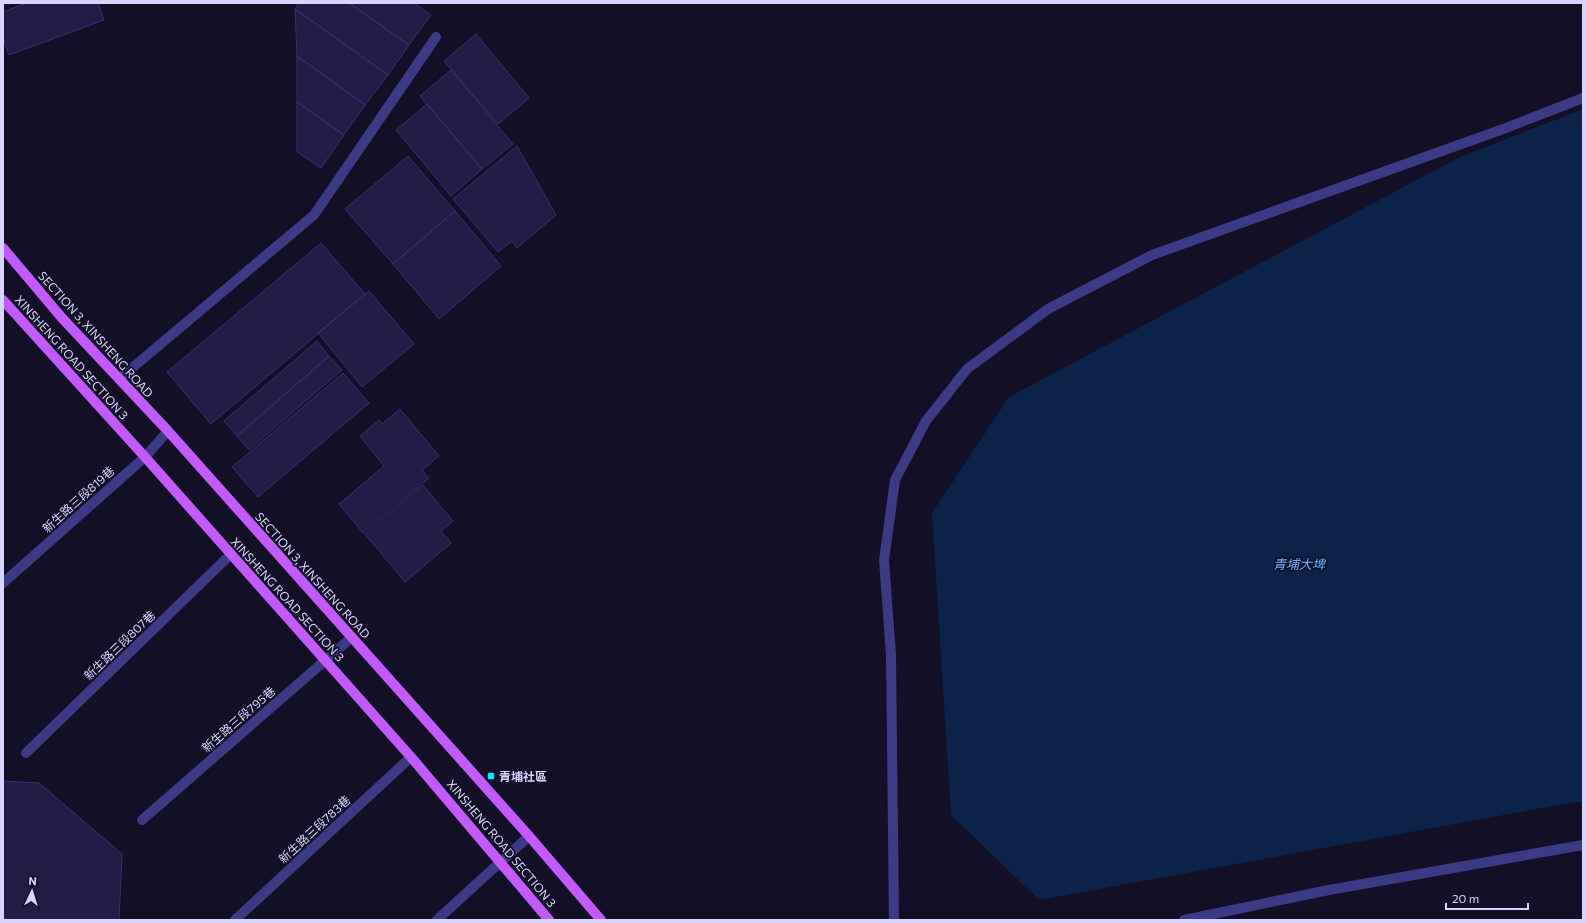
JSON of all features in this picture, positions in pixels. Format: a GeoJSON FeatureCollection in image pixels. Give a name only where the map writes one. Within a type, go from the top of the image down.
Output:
{"type":"FeatureCollection","features":[{"type":"Feature","properties":{"kind":"main road","name":"SECTION 3, XINSHENG ROAD"},"geometry":{"type":"LineString","coordinates":[[3,248],[62,318],[168,431],[529,836],[601,920]]}},
{"type":"Feature","properties":{"kind":"main road","name":"XINSHENG ROAD SECTION 3"},"geometry":{"type":"LineString","coordinates":[[3,300],[145,457],[411,757],[501,861],[549,920]]}},
{"type":"Feature","properties":{"kind":"street"},"geometry":{"type":"LineString","coordinates":[[119,379],[314,215],[436,37]]}},
{"type":"Feature","properties":{"kind":"street"},"geometry":{"type":"LineString","coordinates":[[894,920],[891,655],[884,560],[895,480],[926,421],[967,369],[1048,309],[1152,255],[1506,128],[1583,98]]}},
{"type":"Feature","properties":{"kind":"street","name":"新生路三段819巷"},"geometry":{"type":"LineString","coordinates":[[3,583],[145,457],[168,431]]}},
{"type":"Feature","properties":{"kind":"street","name":"新生路三段807巷"},"geometry":{"type":"LineString","coordinates":[[26,753],[230,554]]}},
{"type":"Feature","properties":{"kind":"street","name":"新生路三段795巷"},"geometry":{"type":"LineString","coordinates":[[142,820],[351,638]]}},
{"type":"Feature","properties":{"kind":"street","name":"新生路三段783巷"},"geometry":{"type":"LineString","coordinates":[[235,920],[411,757]]}},
{"type":"Feature","properties":{"kind":"street"},"geometry":{"type":"LineString","coordinates":[[438,920],[529,836]]}},
{"type":"Feature","properties":{"kind":"street"},"geometry":{"type":"LineString","coordinates":[[1184,920],[1329,890],[1583,845]]}},
{"type":"Feature","properties":{"kind":"water","name":"青埔大埤"},"geometry":{"type":"Polygon","coordinates":[[[1583,109],[1583,802],[1575,802],[1039,900],[951,815],[932,513],[1009,397],[1460,157],[1583,109]]]}},
{"type":"Feature","properties":{"kind":"building"},"geometry":{"type":"Polygon","coordinates":[[[26,3],[98,3],[104,20],[9,55],[3,38],[3,12],[26,3]]]}},
{"type":"Feature","properties":{"kind":"building"},"geometry":{"type":"Polygon","coordinates":[[[299,3],[349,3],[409,45],[388,75],[295,9],[299,3]]]}},
{"type":"Feature","properties":{"kind":"building"},"geometry":{"type":"Polygon","coordinates":[[[349,3],[414,3],[431,15],[409,45],[349,3]]]}},
{"type":"Feature","properties":{"kind":"building"},"geometry":{"type":"Polygon","coordinates":[[[295,9],[388,75],[365,105],[297,56],[295,9]]]}},
{"type":"Feature","properties":{"kind":"building"},"geometry":{"type":"Polygon","coordinates":[[[476,34],[529,98],[498,124],[444,61],[476,34]]]}},
{"type":"Feature","properties":{"kind":"building"},"geometry":{"type":"Polygon","coordinates":[[[297,56],[365,105],[344,135],[297,102],[297,56]]]}},
{"type":"Feature","properties":{"kind":"building"},"geometry":{"type":"Polygon","coordinates":[[[451,70],[513,144],[482,169],[420,96],[451,70]]]}},
{"type":"Feature","properties":{"kind":"building"},"geometry":{"type":"Polygon","coordinates":[[[297,102],[344,135],[321,168],[297,152],[297,102]]]}},
{"type":"Feature","properties":{"kind":"building"},"geometry":{"type":"Polygon","coordinates":[[[427,104],[482,169],[451,196],[396,130],[427,104]]]}},
{"type":"Feature","properties":{"kind":"building"},"geometry":{"type":"Polygon","coordinates":[[[517,146],[556,215],[517,248],[512,241],[498,252],[453,199],[517,146]]]}},
{"type":"Feature","properties":{"kind":"building"},"geometry":{"type":"Polygon","coordinates":[[[408,156],[455,211],[393,264],[345,209],[408,156]]]}},
{"type":"Feature","properties":{"kind":"building"},"geometry":{"type":"Polygon","coordinates":[[[455,211],[501,266],[439,319],[393,264],[455,211]]]}},
{"type":"Feature","properties":{"kind":"building"},"geometry":{"type":"Polygon","coordinates":[[[321,243],[365,294],[211,424],[167,372],[321,243]]]}},
{"type":"Feature","properties":{"kind":"building"},"geometry":{"type":"Polygon","coordinates":[[[369,291],[414,344],[362,387],[318,333],[369,291]]]}},
{"type":"Feature","properties":{"kind":"building"},"geometry":{"type":"Polygon","coordinates":[[[317,341],[329,356],[237,436],[224,421],[317,341]]]}},
{"type":"Feature","properties":{"kind":"building"},"geometry":{"type":"Polygon","coordinates":[[[329,356],[342,370],[249,450],[237,436],[329,356]]]}},
{"type":"Feature","properties":{"kind":"building"},"geometry":{"type":"Polygon","coordinates":[[[343,373],[369,403],[258,497],[232,467],[343,373]]]}},
{"type":"Feature","properties":{"kind":"building"},"geometry":{"type":"Polygon","coordinates":[[[400,409],[439,456],[422,470],[429,478],[363,533],[339,504],[384,466],[360,436],[379,420],[382,424],[400,409]]]}},
{"type":"Feature","properties":{"kind":"building"},"geometry":{"type":"Polygon","coordinates":[[[423,485],[453,521],[441,531],[451,543],[405,582],[365,534],[423,485]]]}},
{"type":"Feature","properties":{"kind":"building"},"geometry":{"type":"Polygon","coordinates":[[[3,781],[39,783],[122,854],[119,920],[3,920],[3,781]]]}},
{"type":"Feature","properties":{"kind":"place","name":"青埔社區"},"geometry":{"type":"Point","coordinates":[491,776]}}]}
